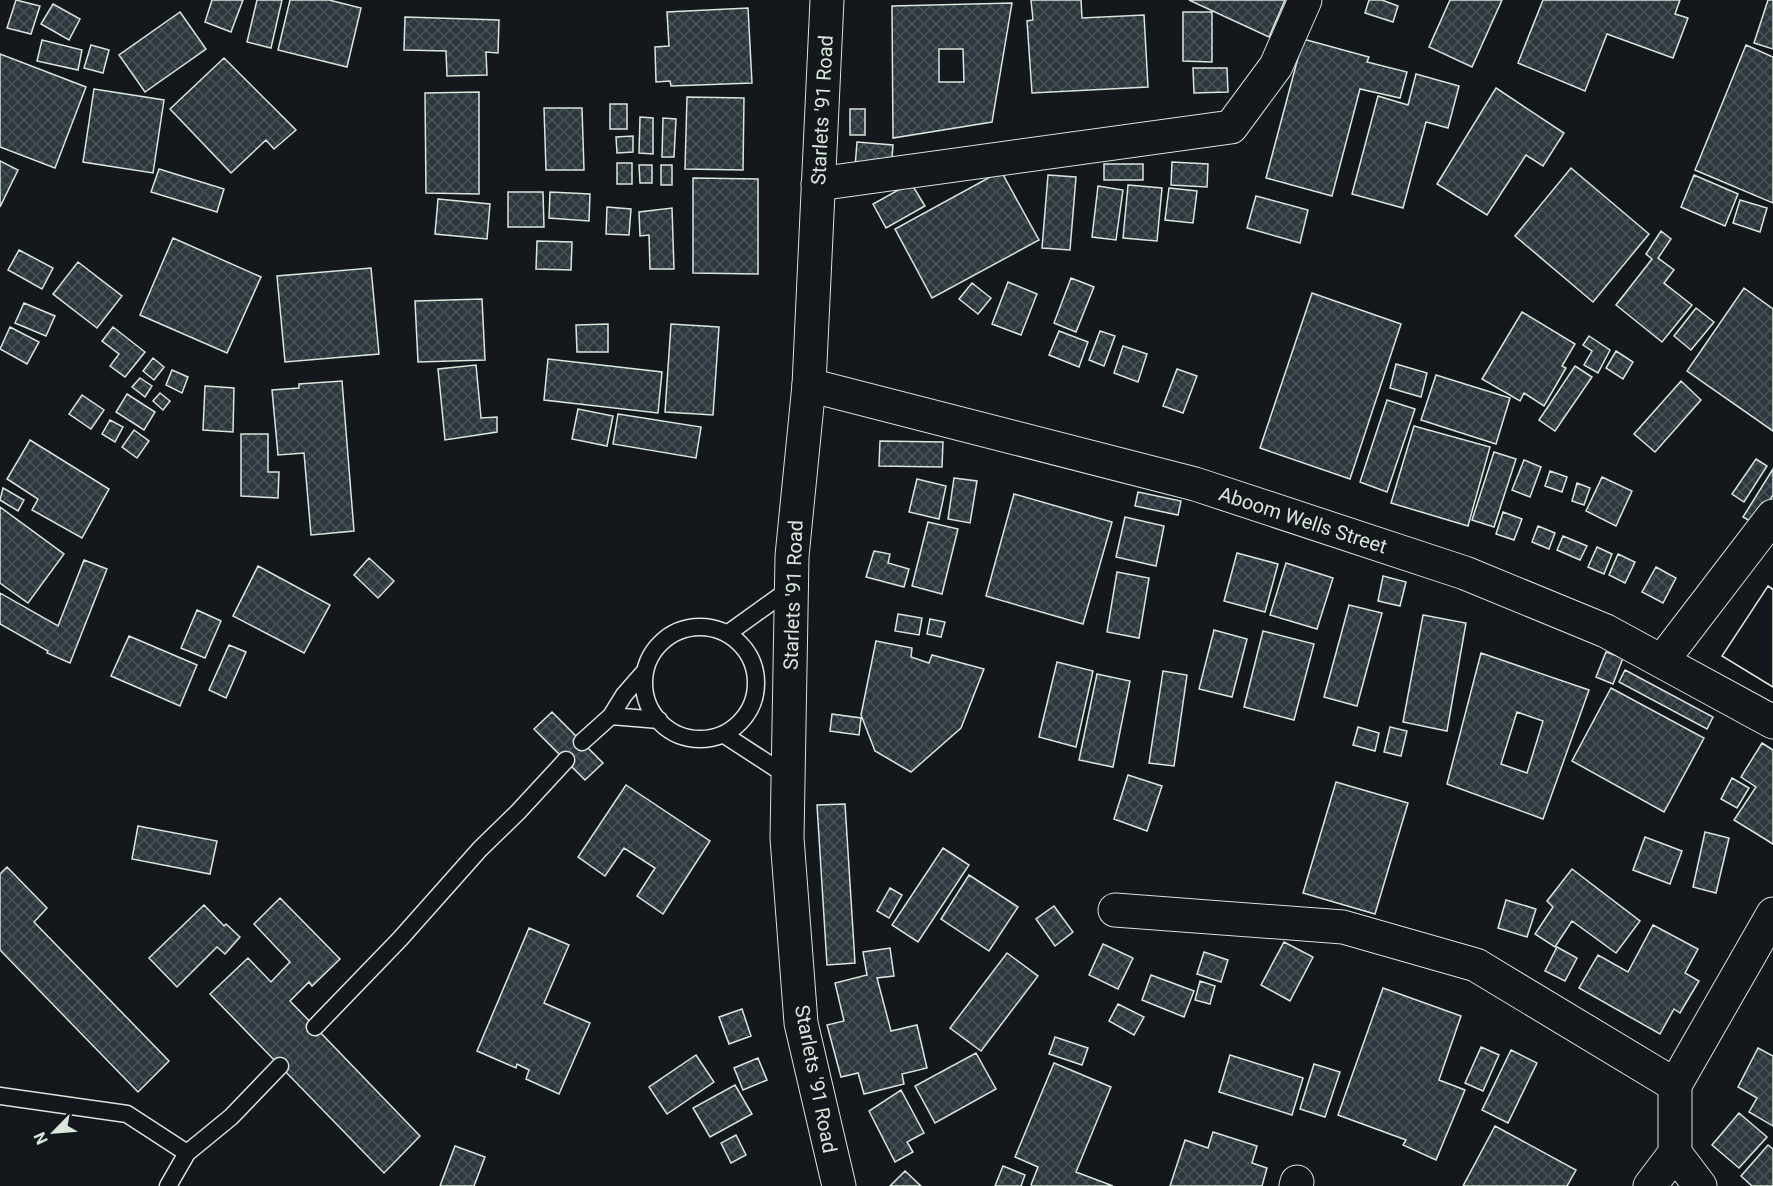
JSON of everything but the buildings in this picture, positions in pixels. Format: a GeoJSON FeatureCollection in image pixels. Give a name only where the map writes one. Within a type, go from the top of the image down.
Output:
{"type":"FeatureCollection","features":[{"type":"Feature","properties":{"kind":"street","name":"Starlets '91 Road"},"geometry":{"type":"LineString","coordinates":[[827,0],[809,385],[792,556],[787,838],[801,1023],[839,1186]]}},
{"type":"Feature","properties":{"kind":"street"},"geometry":{"type":"LineString","coordinates":[[818,184],[1231,127],[1276,66],[1305,0]]}},
{"type":"Feature","properties":{"kind":"street","name":"Aboom Wells Street"},"geometry":{"type":"LineString","coordinates":[[809,385],[1195,484],[1465,573],[1606,631],[1773,722]]}},
{"type":"Feature","properties":{"kind":"street"},"geometry":{"type":"LineString","coordinates":[[1662,661],[1773,516]]}},
{"type":"Feature","properties":{"kind":"street"},"geometry":{"type":"LineString","coordinates":[[1115,910],[1343,927],[1476,965],[1675,1085]]}},
{"type":"Feature","properties":{"kind":"street"},"geometry":{"type":"LineString","coordinates":[[1650,1186],[1675,1153],[1675,1085],[1773,914]]}},
{"type":"Feature","properties":{"kind":"street"},"geometry":{"type":"LineString","coordinates":[[1675,1153],[1700,1186]]}},
{"type":"Feature","properties":{"kind":"lane"},"geometry":{"type":"LineString","coordinates":[[727,634],[791,588]]}},
{"type":"Feature","properties":{"kind":"lane"},"geometry":{"type":"LineString","coordinates":[[694,627],[711,627],[727,634],[742,645],[751,660],[756,676],[755,694],[749,711],[738,724],[723,734],[706,739],[688,738],[672,731],[659,720],[649,706],[644,688],[645,671],[651,655],[662,641],[677,631],[694,627]]}},
{"type":"Feature","properties":{"kind":"lane"},"geometry":{"type":"LineString","coordinates":[[582,742],[611,716],[629,688],[645,671]]}},
{"type":"Feature","properties":{"kind":"lane"},"geometry":{"type":"LineString","coordinates":[[611,716],[659,720]]}},
{"type":"Feature","properties":{"kind":"lane"},"geometry":{"type":"LineString","coordinates":[[723,734],[789,777]]}},
{"type":"Feature","properties":{"kind":"lane"},"geometry":{"type":"LineString","coordinates":[[315,1027],[566,760]]}},
{"type":"Feature","properties":{"kind":"lane"},"geometry":{"type":"LineString","coordinates":[[168,1186],[187,1153],[231,1117],[280,1066]]}},
{"type":"Feature","properties":{"kind":"lane"},"geometry":{"type":"LineString","coordinates":[[0,1096],[127,1114],[187,1153]]}}]}
